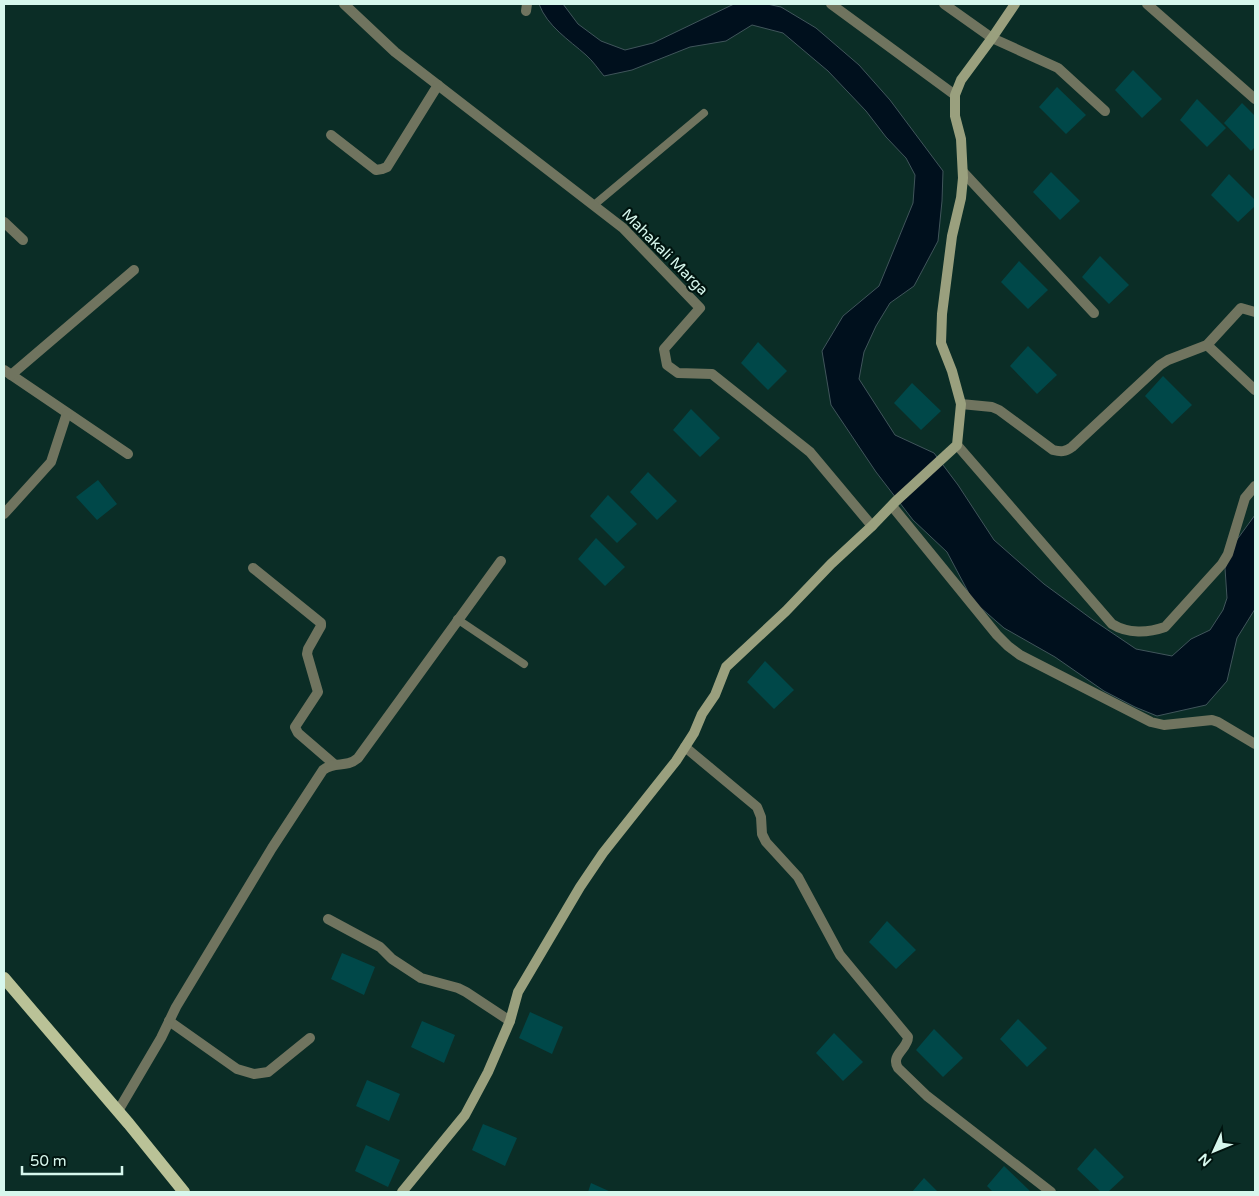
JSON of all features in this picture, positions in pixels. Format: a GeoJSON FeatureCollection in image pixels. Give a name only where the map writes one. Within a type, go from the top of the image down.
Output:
{"type":"FeatureCollection","features":[{"type":"Feature","properties":{"kind":"main road"},"geometry":{"type":"LineString","coordinates":[[402,1192],[466,1115],[488,1072],[510,1021],[518,992],[580,887],[603,853],[676,761],[694,733],[702,714],[715,695],[726,667],[786,611],[831,564],[957,445],[960,404],[952,371],[941,342],[942,314],[952,236],[961,198],[963,172],[955,95],[961,80],[1015,4]]}},
{"type":"Feature","properties":{"kind":"main road"},"geometry":{"type":"LineString","coordinates":[[4,978],[118,1111],[180,1190]]}},
{"type":"Feature","properties":{"kind":"street","name":"Mahakali Marga"},"geometry":{"type":"LineString","coordinates":[[344,4],[395,52],[623,228],[700,308],[664,349],[667,365],[678,374],[712,374],[810,452],[872,526]]}},
{"type":"Feature","properties":{"kind":"street"},"geometry":{"type":"LineString","coordinates":[[831,4],[955,95]]}},
{"type":"Feature","properties":{"kind":"street"},"geometry":{"type":"LineString","coordinates":[[944,4],[992,38],[1058,68],[1105,111]]}},
{"type":"Feature","properties":{"kind":"street"},"geometry":{"type":"LineString","coordinates":[[1147,4],[1255,99]]}},
{"type":"Feature","properties":{"kind":"street"},"geometry":{"type":"LineString","coordinates":[[331,135],[376,170],[382,170],[387,167],[438,85]]}},
{"type":"Feature","properties":{"kind":"street"},"geometry":{"type":"LineString","coordinates":[[963,172],[1094,313]]}},
{"type":"Feature","properties":{"kind":"street"},"geometry":{"type":"LineString","coordinates":[[4,222],[23,240]]}},
{"type":"Feature","properties":{"kind":"street"},"geometry":{"type":"LineString","coordinates":[[128,454],[7,373],[134,270]]}},
{"type":"Feature","properties":{"kind":"street"},"geometry":{"type":"LineString","coordinates":[[960,404],[992,407],[999,410],[1053,450],[1066,451],[1160,365],[1207,344],[1241,308],[1255,312]]}},
{"type":"Feature","properties":{"kind":"street"},"geometry":{"type":"LineString","coordinates":[[1207,344],[1255,390]]}},
{"type":"Feature","properties":{"kind":"street"},"geometry":{"type":"LineString","coordinates":[[4,514],[51,462],[67,413]]}},
{"type":"Feature","properties":{"kind":"street"},"geometry":{"type":"LineString","coordinates":[[957,445],[1112,624],[1127,631],[1156,630],[1165,627],[1216,571],[1228,554],[1245,498],[1255,486]]}},
{"type":"Feature","properties":{"kind":"street"},"geometry":{"type":"LineString","coordinates":[[894,504],[997,635],[1020,655],[1151,722],[1164,725],[1212,720],[1255,744]]}},
{"type":"Feature","properties":{"kind":"street"},"geometry":{"type":"LineString","coordinates":[[118,1111],[272,848],[323,770],[334,764],[347,765],[358,758],[500,560]]}},
{"type":"Feature","properties":{"kind":"street"},"geometry":{"type":"LineString","coordinates":[[252,568],[321,623],[307,654],[318,692],[295,727],[298,733],[334,764]]}},
{"type":"Feature","properties":{"kind":"street"},"geometry":{"type":"LineString","coordinates":[[685,747],[757,806],[760,811],[762,834],[766,842],[798,877],[840,955],[908,1037],[908,1042],[895,1058],[895,1064],[898,1068],[927,1096],[1051,1192]]}},
{"type":"Feature","properties":{"kind":"street"},"geometry":{"type":"LineString","coordinates":[[328,920],[380,947],[392,959],[421,978],[458,988],[510,1021]]}},
{"type":"Feature","properties":{"kind":"street"},"geometry":{"type":"LineString","coordinates":[[169,1021],[238,1069],[254,1074],[268,1072],[310,1038]]}},
{"type":"Feature","properties":{"kind":"lane"},"geometry":{"type":"LineString","coordinates":[[594,206],[704,113]]}},
{"type":"Feature","properties":{"kind":"lane"},"geometry":{"type":"LineString","coordinates":[[458,619],[524,664]]}},
{"type":"Feature","properties":{"kind":"water"},"geometry":{"type":"Polygon","coordinates":[[[539,4],[563,4],[578,24],[601,41],[625,50],[653,43],[734,4],[767,4],[781,7],[816,28],[859,65],[890,100],[943,171],[938,241],[914,286],[890,303],[876,326],[864,352],[859,379],[895,435],[934,453],[958,485],[994,540],[1044,584],[1136,649],[1172,656],[1191,639],[1210,630],[1223,610],[1227,598],[1225,568],[1236,541],[1255,515],[1255,609],[1237,638],[1227,681],[1206,705],[1157,716],[1104,691],[1055,657],[1004,628],[973,601],[947,552],[913,520],[876,472],[831,405],[822,351],[843,316],[879,286],[913,203],[915,175],[906,158],[886,137],[866,111],[828,71],[783,33],[752,25],[726,41],[690,47],[632,70],[604,76],[589,57],[553,26],[539,4]]]}},
{"type":"Feature","properties":{"kind":"building"},"geometry":{"type":"Polygon","coordinates":[[[1133,70],[1162,99],[1142,118],[1115,90],[1133,70]]]}},
{"type":"Feature","properties":{"kind":"building"},"geometry":{"type":"Polygon","coordinates":[[[1057,87],[1086,115],[1066,134],[1039,107],[1057,87]]]}},
{"type":"Feature","properties":{"kind":"building"},"geometry":{"type":"Polygon","coordinates":[[[1197,99],[1226,128],[1207,147],[1180,120],[1197,99]]]}},
{"type":"Feature","properties":{"kind":"building"},"geometry":{"type":"Polygon","coordinates":[[[1242,103],[1255,116],[1255,147],[1251,151],[1224,123],[1242,103]]]}},
{"type":"Feature","properties":{"kind":"building"},"geometry":{"type":"Polygon","coordinates":[[[1051,172],[1080,201],[1060,220],[1033,192],[1051,172]]]}},
{"type":"Feature","properties":{"kind":"building"},"geometry":{"type":"Polygon","coordinates":[[[1229,174],[1255,200],[1255,206],[1238,222],[1211,195],[1229,174]]]}},
{"type":"Feature","properties":{"kind":"building"},"geometry":{"type":"Polygon","coordinates":[[[1100,256],[1129,285],[1109,304],[1082,277],[1100,256]]]}},
{"type":"Feature","properties":{"kind":"building"},"geometry":{"type":"Polygon","coordinates":[[[1019,261],[1048,290],[1028,309],[1001,282],[1019,261]]]}},
{"type":"Feature","properties":{"kind":"building"},"geometry":{"type":"Polygon","coordinates":[[[758,342],[787,371],[768,390],[741,363],[758,342]]]}},
{"type":"Feature","properties":{"kind":"building"},"geometry":{"type":"Polygon","coordinates":[[[1028,346],[1057,375],[1037,394],[1010,366],[1028,346]]]}},
{"type":"Feature","properties":{"kind":"building"},"geometry":{"type":"Polygon","coordinates":[[[1163,376],[1192,405],[1172,424],[1145,396],[1163,376]]]}},
{"type":"Feature","properties":{"kind":"building"},"geometry":{"type":"Polygon","coordinates":[[[912,383],[941,411],[921,430],[894,403],[912,383]]]}},
{"type":"Feature","properties":{"kind":"building"},"geometry":{"type":"Polygon","coordinates":[[[691,409],[720,438],[700,457],[673,430],[691,409]]]}},
{"type":"Feature","properties":{"kind":"building"},"geometry":{"type":"Polygon","coordinates":[[[648,472],[677,501],[657,520],[630,492],[648,472]]]}},
{"type":"Feature","properties":{"kind":"building"},"geometry":{"type":"Polygon","coordinates":[[[98,480],[117,504],[97,520],[76,497],[98,480]]]}},
{"type":"Feature","properties":{"kind":"building"},"geometry":{"type":"Polygon","coordinates":[[[608,495],[637,524],[617,543],[590,516],[608,495]]]}},
{"type":"Feature","properties":{"kind":"building"},"geometry":{"type":"Polygon","coordinates":[[[596,538],[625,567],[605,586],[578,559],[596,538]]]}},
{"type":"Feature","properties":{"kind":"building"},"geometry":{"type":"Polygon","coordinates":[[[765,661],[794,690],[774,709],[747,682],[765,661]]]}},
{"type":"Feature","properties":{"kind":"building"},"geometry":{"type":"Polygon","coordinates":[[[887,921],[916,950],[896,969],[869,942],[887,921]]]}},
{"type":"Feature","properties":{"kind":"building"},"geometry":{"type":"Polygon","coordinates":[[[342,953],[375,967],[364,995],[331,979],[342,953]]]}},
{"type":"Feature","properties":{"kind":"building"},"geometry":{"type":"Polygon","coordinates":[[[530,1012],[563,1027],[552,1054],[519,1038],[530,1012]]]}},
{"type":"Feature","properties":{"kind":"building"},"geometry":{"type":"Polygon","coordinates":[[[1018,1019],[1047,1048],[1027,1067],[1000,1039],[1018,1019]]]}},
{"type":"Feature","properties":{"kind":"building"},"geometry":{"type":"Polygon","coordinates":[[[422,1021],[455,1035],[444,1063],[411,1047],[422,1021]]]}},
{"type":"Feature","properties":{"kind":"building"},"geometry":{"type":"Polygon","coordinates":[[[934,1029],[963,1058],[943,1077],[916,1050],[934,1029]]]}},
{"type":"Feature","properties":{"kind":"building"},"geometry":{"type":"Polygon","coordinates":[[[834,1033],[863,1062],[843,1081],[816,1053],[834,1033]]]}},
{"type":"Feature","properties":{"kind":"building"},"geometry":{"type":"Polygon","coordinates":[[[367,1080],[400,1094],[389,1121],[356,1106],[367,1080]]]}},
{"type":"Feature","properties":{"kind":"building"},"geometry":{"type":"Polygon","coordinates":[[[483,1124],[517,1138],[505,1166],[472,1150],[483,1124]]]}},
{"type":"Feature","properties":{"kind":"building"},"geometry":{"type":"Polygon","coordinates":[[[366,1145],[400,1160],[388,1187],[355,1171],[366,1145]]]}},
{"type":"Feature","properties":{"kind":"building"},"geometry":{"type":"Polygon","coordinates":[[[1095,1148],[1124,1177],[1108,1192],[1101,1192],[1077,1169],[1095,1148]]]}},
{"type":"Feature","properties":{"kind":"building"},"geometry":{"type":"Polygon","coordinates":[[[1004,1166],[1031,1192],[993,1192],[987,1186],[1004,1166]]]}},
{"type":"Feature","properties":{"kind":"building"},"geometry":{"type":"Polygon","coordinates":[[[924,1178],[938,1192],[912,1192],[924,1178]]]}},
{"type":"Feature","properties":{"kind":"building"},"geometry":{"type":"Polygon","coordinates":[[[591,1183],[611,1192],[588,1192],[591,1183]]]}}]}
